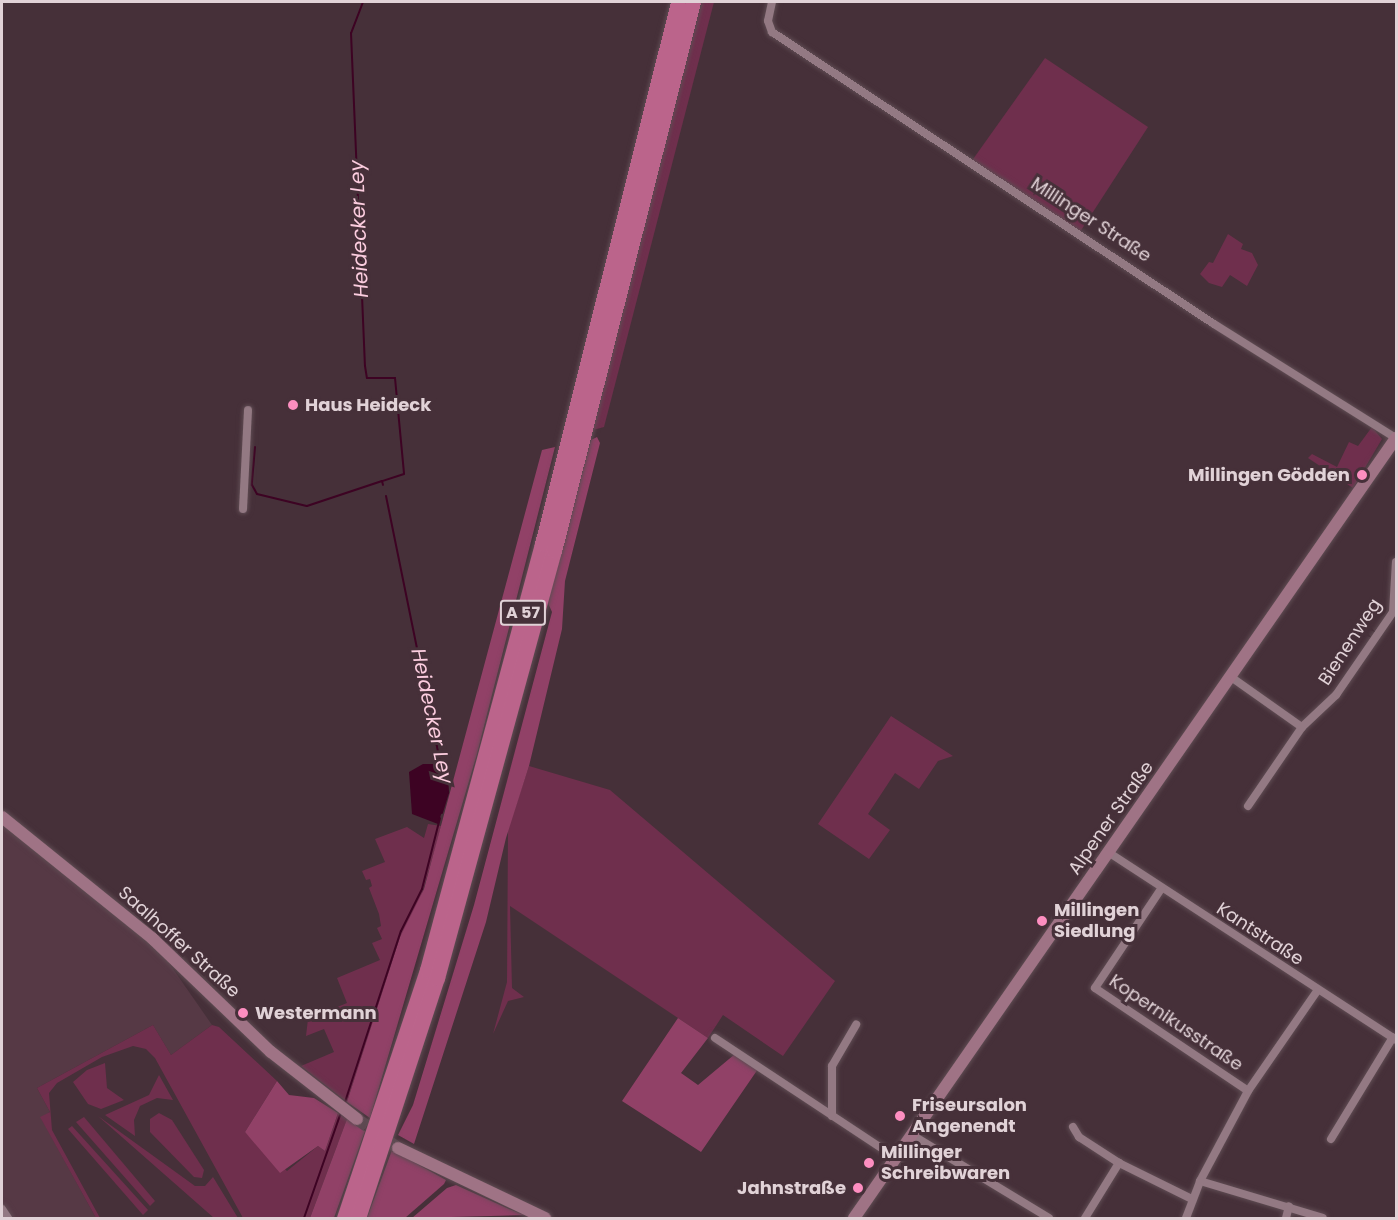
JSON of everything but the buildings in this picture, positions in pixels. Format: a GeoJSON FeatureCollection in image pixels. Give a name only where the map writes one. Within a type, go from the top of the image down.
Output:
{"type":"FeatureCollection","features":[{"type":"Feature","properties":{"kind":"highway","name":"A 57"},"geometry":{"type":"LineString","coordinates":[[344,1218],[426,970],[542,544],[678,2]]}},
{"type":"Feature","properties":{"kind":"highway","name":"A 57"},"geometry":{"type":"LineString","coordinates":[[358,1218],[437,978],[554,551],[693,2]]}},
{"type":"Feature","properties":{"kind":"street","name":"Millinger Straße"},"geometry":{"type":"LineString","coordinates":[[772,2],[769,27],[1214,324],[1396,438]]}},
{"type":"Feature","properties":{"kind":"street"},"geometry":{"type":"LineString","coordinates":[[243,509],[248,410]]}},
{"type":"Feature","properties":{"kind":"street","name":"Alpener Straße"},"geometry":{"type":"LineString","coordinates":[[854,1218],[1396,438]]}},
{"type":"Feature","properties":{"kind":"street","name":"Bienenweg"},"geometry":{"type":"LineString","coordinates":[[1248,806],[1302,727],[1336,695],[1394,612],[1396,562]]}},
{"type":"Feature","properties":{"kind":"street"},"geometry":{"type":"LineString","coordinates":[[1231,677],[1302,727]]}},
{"type":"Feature","properties":{"kind":"street","name":"Saalhoffer Straße"},"geometry":{"type":"LineString","coordinates":[[2,817],[153,939],[271,1052],[357,1119]]}},
{"type":"Feature","properties":{"kind":"street","name":"Kantstraße"},"geometry":{"type":"LineString","coordinates":[[1108,852],[1317,991],[1395,1039]]}},
{"type":"Feature","properties":{"kind":"street","name":"Kopernikusstraße"},"geometry":{"type":"LineString","coordinates":[[1161,889],[1095,988],[1248,1091]]}},
{"type":"Feature","properties":{"kind":"street"},"geometry":{"type":"LineString","coordinates":[[1186,1218],[1200,1181],[1248,1091],[1317,991]]}},
{"type":"Feature","properties":{"kind":"street"},"geometry":{"type":"LineString","coordinates":[[832,1116],[832,1066],[856,1025]]}},
{"type":"Feature","properties":{"kind":"street"},"geometry":{"type":"LineString","coordinates":[[715,1038],[896,1158]]}},
{"type":"Feature","properties":{"kind":"street"},"geometry":{"type":"LineString","coordinates":[[1331,1139],[1395,1039]]}},
{"type":"Feature","properties":{"kind":"street"},"geometry":{"type":"LineString","coordinates":[[1073,1127],[1079,1137],[1119,1163],[1192,1198]]}},
{"type":"Feature","properties":{"kind":"street"},"geometry":{"type":"LineString","coordinates":[[912,1135],[1049,1218]]}},
{"type":"Feature","properties":{"kind":"street"},"geometry":{"type":"LineString","coordinates":[[398,1148],[545,1218]]}},
{"type":"Feature","properties":{"kind":"street"},"geometry":{"type":"LineString","coordinates":[[1084,1218],[1119,1163]]}},
{"type":"Feature","properties":{"kind":"street"},"geometry":{"type":"LineString","coordinates":[[1200,1181],[1323,1218]]}},
{"type":"Feature","properties":{"kind":"street"},"geometry":{"type":"LineString","coordinates":[[1286,1218],[1289,1206]]}},
{"type":"Feature","properties":{"kind":"street"},"geometry":{"type":"LineString","coordinates":[[2,1209],[8,1218]]}},
{"type":"Feature","properties":{"kind":"shaded area"},"geometry":{"type":"Polygon","coordinates":[[[702,2],[714,2],[604,427],[593,430],[702,2]]]}},
{"type":"Feature","properties":{"kind":"shaded area"},"geometry":{"type":"Polygon","coordinates":[[[1045,58],[1148,127],[1080,232],[971,162],[1045,58]]]}},
{"type":"Feature","properties":{"kind":"shaded area"},"geometry":{"type":"Polygon","coordinates":[[[1228,234],[1243,244],[1241,249],[1252,253],[1258,265],[1247,286],[1230,275],[1222,287],[1209,283],[1200,274],[1209,262],[1213,263],[1228,234]]]}},
{"type":"Feature","properties":{"kind":"shaded area"},"geometry":{"type":"Polygon","coordinates":[[[1372,427],[1382,439],[1353,488],[1308,458],[1312,454],[1337,467],[1349,442],[1358,446],[1372,427]]]}},
{"type":"Feature","properties":{"kind":"shaded area"},"geometry":{"type":"Polygon","coordinates":[[[597,437],[600,443],[565,581],[562,629],[529,766],[506,838],[486,922],[414,1144],[398,1135],[413,1105],[474,905],[552,612],[548,603],[591,440],[597,437]]]}},
{"type":"Feature","properties":{"kind":"shaded area"},"geometry":{"type":"Polygon","coordinates":[[[555,447],[477,754],[370,1118],[347,1102],[400,937],[424,889],[542,450],[555,447]]]}},
{"type":"Feature","properties":{"kind":"shaded area"},"geometry":{"type":"Polygon","coordinates":[[[891,716],[953,756],[938,761],[919,789],[895,773],[868,814],[890,830],[869,859],[818,824],[891,716]]]}},
{"type":"Feature","properties":{"kind":"shaded area"},"geometry":{"type":"Polygon","coordinates":[[[423,764],[437,764],[447,777],[448,793],[438,824],[412,814],[409,772],[423,764]]]}},
{"type":"Feature","properties":{"kind":"shaded area"},"geometry":{"type":"Polygon","coordinates":[[[529,766],[610,790],[835,981],[783,1056],[723,1015],[708,1038],[510,906],[512,988],[524,997],[508,1001],[493,1034],[507,982],[508,829],[529,766]]]}},
{"type":"Feature","properties":{"kind":"shaded area"},"geometry":{"type":"Polygon","coordinates":[[[2,817],[153,940],[212,1025],[171,1055],[153,1025],[37,1088],[50,1112],[41,1118],[96,1218],[2,1217],[2,817]]]}},
{"type":"Feature","properties":{"kind":"shaded area"},"geometry":{"type":"Polygon","coordinates":[[[428,824],[441,826],[436,846],[418,907],[400,937],[347,1102],[301,1066],[334,1052],[324,1029],[306,1036],[308,1019],[347,1003],[337,978],[380,960],[372,943],[382,939],[377,928],[381,926],[379,914],[369,888],[372,886],[370,879],[366,880],[362,871],[385,862],[375,839],[407,827],[424,838],[428,824]]]}},
{"type":"Feature","properties":{"kind":"shaded area"},"geometry":{"type":"Polygon","coordinates":[[[678,1018],[708,1038],[681,1073],[698,1085],[735,1054],[758,1069],[701,1152],[622,1101],[678,1018]]]}},
{"type":"Feature","properties":{"kind":"shaded area"},"geometry":{"type":"Polygon","coordinates":[[[153,1025],[171,1055],[212,1025],[219,1027],[277,1081],[245,1132],[287,1171],[318,1146],[325,1151],[338,1113],[347,1119],[310,1218],[243,1218],[155,1058],[146,1049],[133,1046],[102,1057],[57,1083],[49,1093],[52,1130],[100,1218],[96,1218],[40,1117],[50,1112],[37,1088],[153,1025]]]}},
{"type":"Feature","properties":{"kind":"shaded area"},"geometry":{"type":"Polygon","coordinates":[[[105,1063],[107,1088],[124,1100],[101,1109],[88,1104],[73,1082],[87,1070],[105,1063]]]}},
{"type":"Feature","properties":{"kind":"shaded area"},"geometry":{"type":"Polygon","coordinates":[[[159,1075],[173,1100],[157,1098],[140,1106],[134,1120],[135,1136],[105,1115],[149,1095],[159,1075]]]}},
{"type":"Feature","properties":{"kind":"shaded area"},"geometry":{"type":"Polygon","coordinates":[[[277,1081],[289,1095],[314,1098],[338,1113],[325,1151],[318,1146],[280,1173],[245,1132],[277,1081]]]}},
{"type":"Feature","properties":{"kind":"shaded area"},"geometry":{"type":"Polygon","coordinates":[[[159,1113],[172,1120],[204,1170],[202,1178],[194,1177],[150,1132],[150,1119],[159,1113]]]}},
{"type":"Feature","properties":{"kind":"shaded area"},"geometry":{"type":"Polygon","coordinates":[[[98,1116],[195,1186],[205,1186],[213,1177],[238,1218],[214,1218],[98,1116]]]}},
{"type":"Feature","properties":{"kind":"shaded area"},"geometry":{"type":"Polygon","coordinates":[[[84,1117],[155,1201],[150,1206],[76,1122],[84,1117]]]}},
{"type":"Feature","properties":{"kind":"shaded area"},"geometry":{"type":"Polygon","coordinates":[[[347,1119],[365,1131],[334,1218],[310,1218],[347,1119]]]}},
{"type":"Feature","properties":{"kind":"shaded area"},"geometry":{"type":"Polygon","coordinates":[[[72,1126],[148,1210],[143,1215],[68,1129],[72,1126]]]}},
{"type":"Feature","properties":{"kind":"shaded area"},"geometry":{"type":"Polygon","coordinates":[[[392,1150],[446,1180],[405,1218],[367,1218],[392,1150]]]}},
{"type":"Feature","properties":{"kind":"shaded area"},"geometry":{"type":"Polygon","coordinates":[[[456,1185],[525,1215],[412,1218],[447,1188],[456,1185]]]}},
{"type":"Feature","properties":{"kind":"waterway","name":"Heidecker Ley"},"geometry":{"type":"LineString","coordinates":[[363,2],[351,33],[365,366],[367,378],[395,378],[404,474],[382,481],[383,485]]}},
{"type":"Feature","properties":{"kind":"waterway"},"geometry":{"type":"LineString","coordinates":[[255,447],[252,485],[257,494],[307,506],[382,481]]}},
{"type":"Feature","properties":{"kind":"waterway","name":"Heidecker Ley"},"geometry":{"type":"LineString","coordinates":[[386,496],[441,767],[447,777],[448,793],[442,813]]}},
{"type":"Feature","properties":{"kind":"waterway","name":"Heidecker Ley"},"geometry":{"type":"LineString","coordinates":[[345,1102],[401,931],[422,889],[440,818]]}},
{"type":"Feature","properties":{"kind":"waterway"},"geometry":{"type":"LineString","coordinates":[[304,1218],[340,1115]]}},
{"type":"Feature","properties":{"kind":"tunnel"},"geometry":{"type":"LineString","coordinates":[[357,1119],[398,1148]]}},
{"type":"Feature","properties":{"kind":"place","name":"Haus Heideck"},"geometry":{"type":"Point","coordinates":[293,405]}},
{"type":"Feature","properties":{"kind":"place","name":"Millingen Gödden"},"geometry":{"type":"Point","coordinates":[1362,475]}},
{"type":"Feature","properties":{"kind":"place","name":"Millingen Siedlung"},"geometry":{"type":"Point","coordinates":[1042,921]}},
{"type":"Feature","properties":{"kind":"place","name":"Westermann"},"geometry":{"type":"Point","coordinates":[243,1013]}},
{"type":"Feature","properties":{"kind":"place","name":"Friseursalon Angenendt"},"geometry":{"type":"Point","coordinates":[900,1116]}},
{"type":"Feature","properties":{"kind":"place","name":"Millinger Schreibwaren"},"geometry":{"type":"Point","coordinates":[869,1163]}},
{"type":"Feature","properties":{"kind":"place","name":"Jahnstraße"},"geometry":{"type":"Point","coordinates":[858,1188]}}]}
